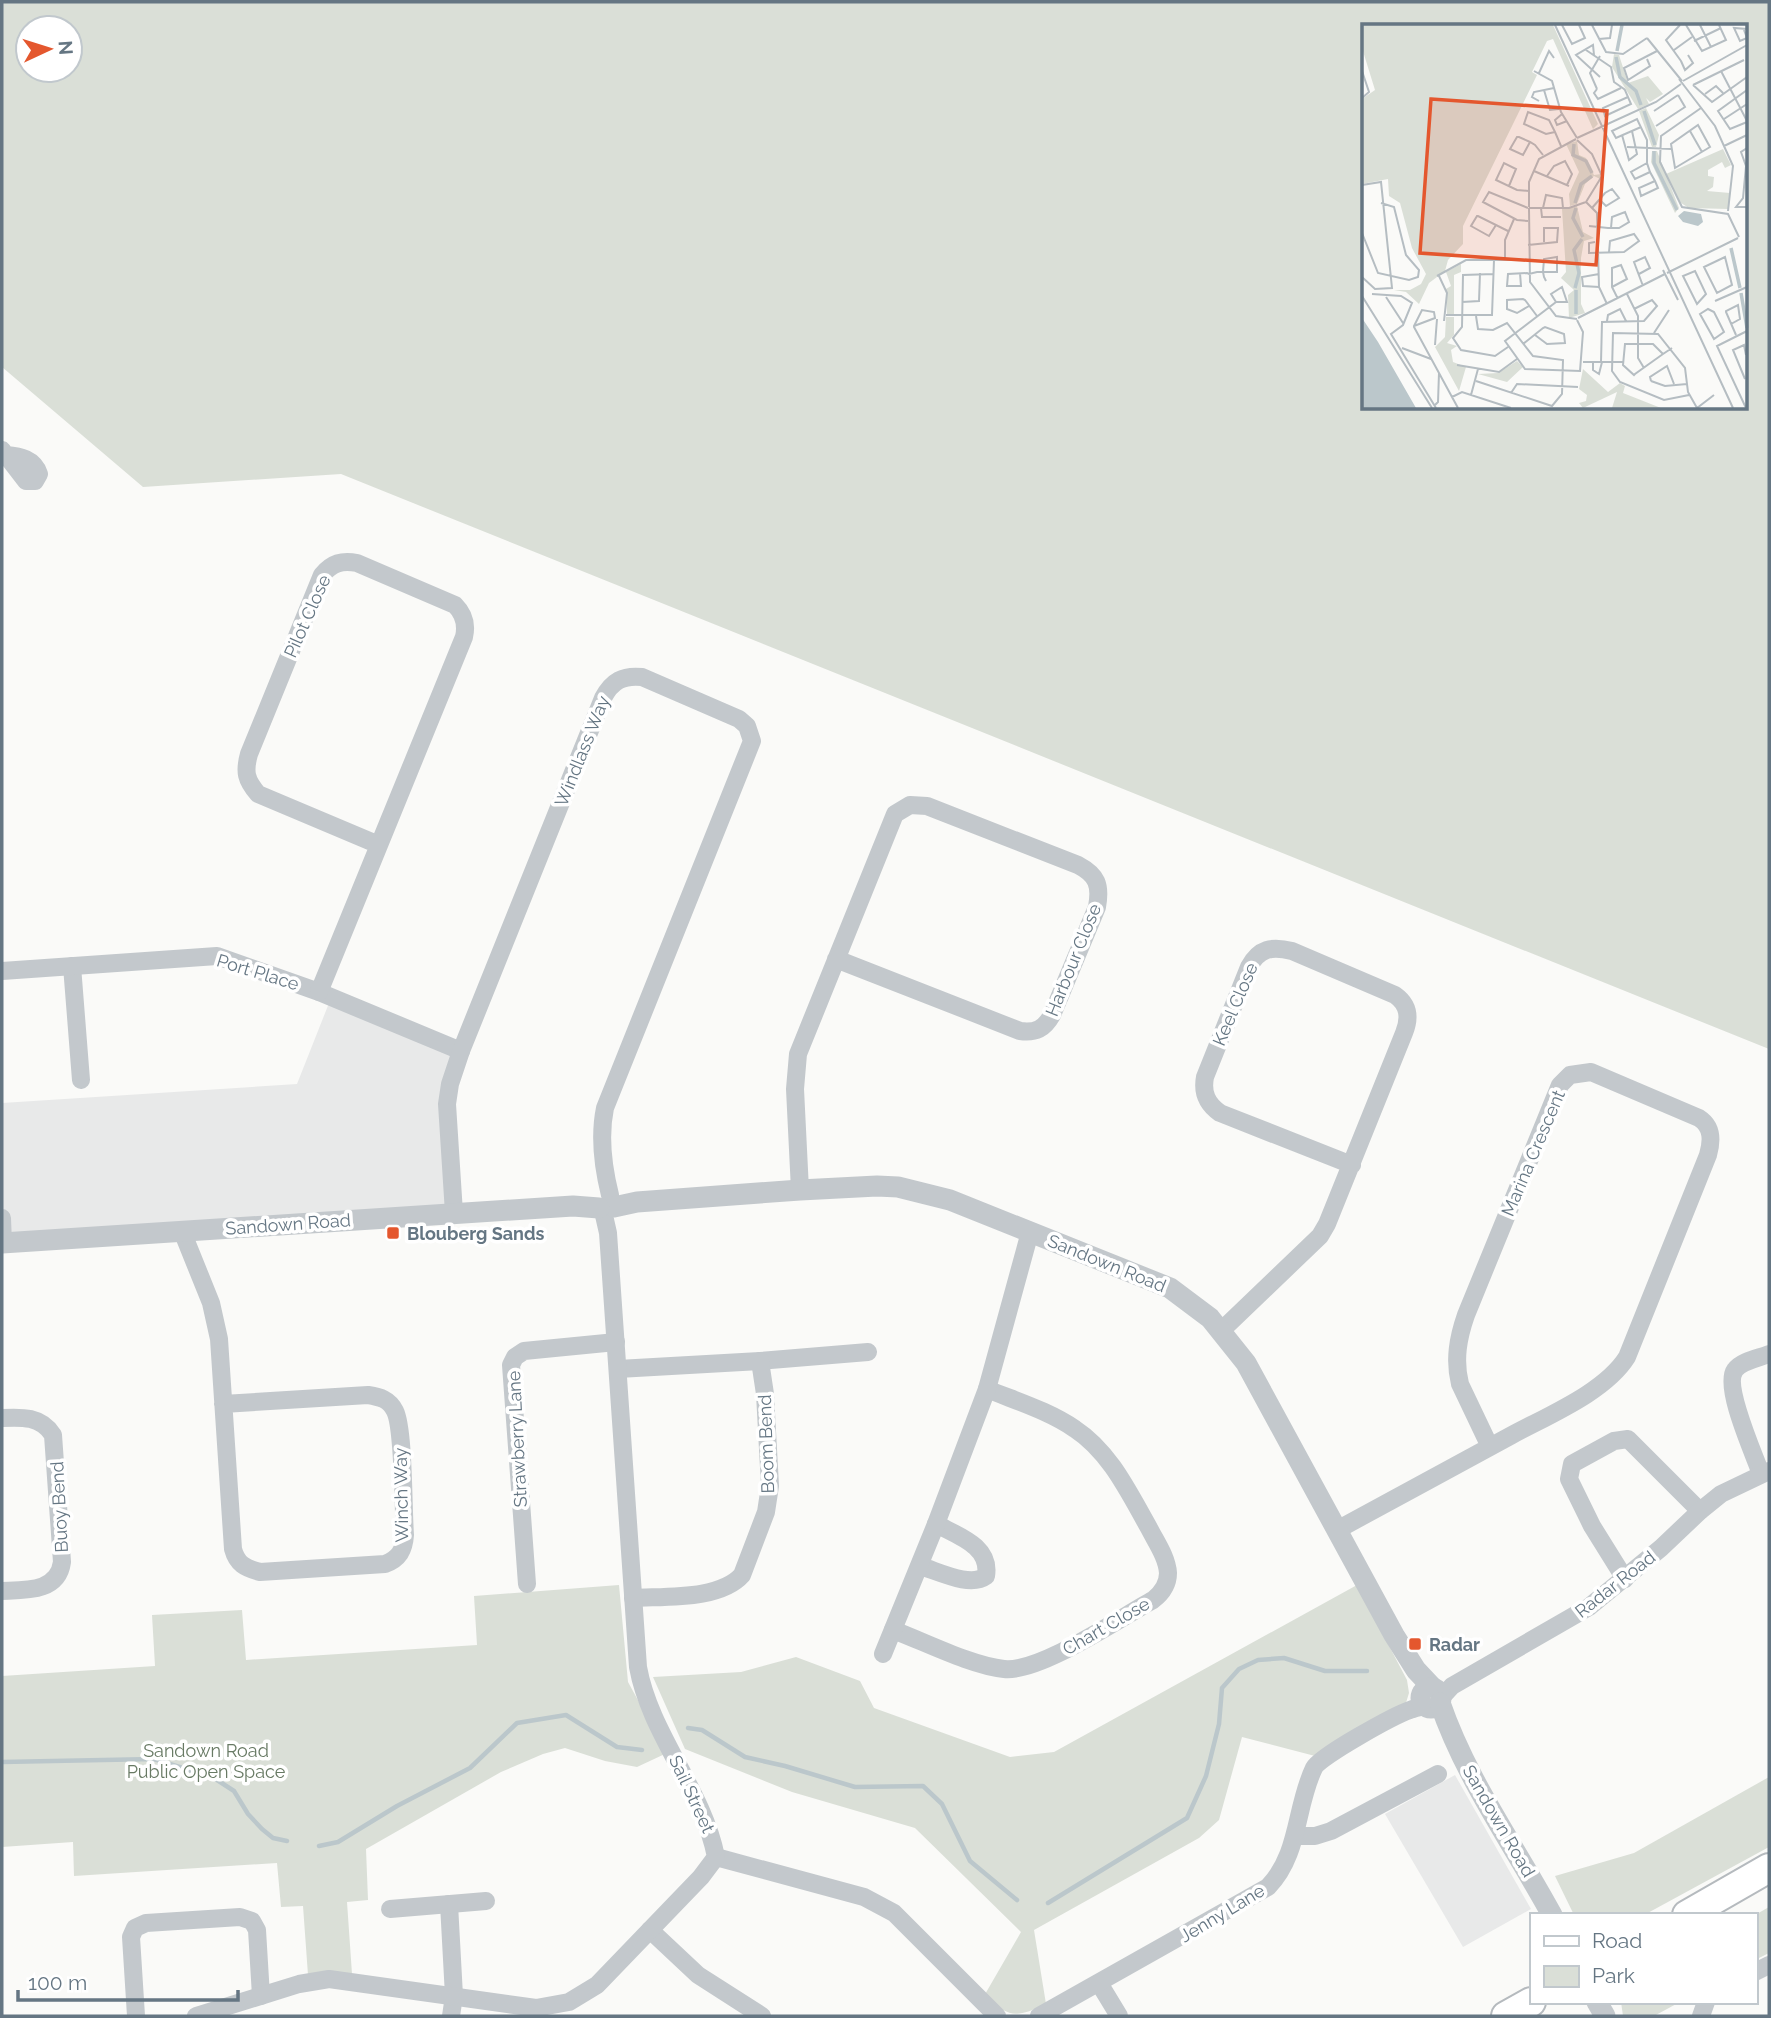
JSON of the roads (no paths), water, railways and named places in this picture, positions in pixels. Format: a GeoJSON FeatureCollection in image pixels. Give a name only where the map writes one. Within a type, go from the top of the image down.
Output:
{"type":"FeatureCollection","features":[{"type":"Feature","properties":{"kind":"main road"},"geometry":{"type":"LineString","coordinates":[[1690,1913],[1769,1868]]}},
{"type":"Feature","properties":{"kind":"main road"},"geometry":{"type":"LineString","coordinates":[[1506,2016],[1530,2003]]}},
{"type":"Feature","properties":{"kind":"street","name":"Pilot Close"},"geometry":{"type":"LineString","coordinates":[[319,992],[379,845],[466,628],[461,611],[455,605],[348,561],[329,566],[322,575],[249,754],[246,773],[247,779],[258,794],[379,845]]}},
{"type":"Feature","properties":{"kind":"street","name":"Windlass Way"},"geometry":{"type":"LineString","coordinates":[[454,1213],[447,1104],[450,1083],[608,688],[618,680],[631,676],[642,677],[740,719],[750,732],[751,747],[605,1108],[602,1137],[606,1203]]}},
{"type":"Feature","properties":{"kind":"street","name":"Harbour Close"},"geometry":{"type":"LineString","coordinates":[[800,1190],[795,1069],[798,1054],[836,959],[895,814],[905,806],[927,806],[1078,865],[1090,872],[1098,883],[1100,895],[1097,907],[1052,1015],[1037,1031],[1020,1031],[836,959]]}},
{"type":"Feature","properties":{"kind":"street","name":"Keel Close"},"geometry":{"type":"LineString","coordinates":[[1222,1330],[1320,1236],[1328,1224],[1352,1165],[1407,1025],[1407,1011],[1395,995],[1292,951],[1280,948],[1262,951],[1254,957],[1249,967],[1205,1077],[1203,1086],[1206,1098],[1220,1113],[1352,1165]]}},
{"type":"Feature","properties":{"kind":"street","name":"Port Place"},"geometry":{"type":"LineString","coordinates":[[2,971],[217,956],[319,992],[461,1051]]}},
{"type":"Feature","properties":{"kind":"street"},"geometry":{"type":"LineString","coordinates":[[72,966],[80,1080]]}},
{"type":"Feature","properties":{"kind":"street","name":"Marina Crescent"},"geometry":{"type":"LineString","coordinates":[[1337,1530],[1490,1447],[1577,1399],[1620,1369],[1708,1155],[1711,1145],[1710,1132],[1704,1121],[1601,1074],[1576,1073],[1564,1079],[1466,1315],[1457,1346],[1457,1374],[1460,1384],[1490,1447]]}},
{"type":"Feature","properties":{"kind":"street","name":"Sandown Road"},"geometry":{"type":"LineString","coordinates":[[3,1243],[877,1186],[919,1191],[950,1200],[1170,1287],[1198,1307],[1222,1330],[1246,1363],[1448,1726],[1467,1767],[1551,1913]]}},
{"type":"Feature","properties":{"kind":"street","name":"Sail Street"},"geometry":{"type":"LineString","coordinates":[[196,2016],[299,1984],[328,1979],[536,2008],[569,2002],[597,1985],[701,1877],[716,1857],[704,1816],[640,1678],[606,1203]]}},
{"type":"Feature","properties":{"kind":"street"},"geometry":{"type":"LineString","coordinates":[[2,1218],[3,1243]]}},
{"type":"Feature","properties":{"kind":"street","name":"Winch Way"},"geometry":{"type":"LineString","coordinates":[[182,1231],[211,1303],[219,1339],[223,1404],[233,1549],[235,1559],[240,1564],[260,1572],[386,1564],[397,1559],[403,1548],[405,1535],[399,1430],[396,1412],[386,1400],[368,1395],[223,1404]]}},
{"type":"Feature","properties":{"kind":"street"},"geometry":{"type":"LineString","coordinates":[[883,1654],[920,1566],[987,1389],[1030,1232]]}},
{"type":"Feature","properties":{"kind":"street","name":"Strawberry Lane"},"geometry":{"type":"LineString","coordinates":[[527,1584],[511,1365],[515,1357],[524,1351],[616,1342]]}},
{"type":"Feature","properties":{"kind":"street"},"geometry":{"type":"LineString","coordinates":[[618,1369],[868,1352]]}},
{"type":"Feature","properties":{"kind":"street"},"geometry":{"type":"LineString","coordinates":[[1765,1472],[1736,1401],[1731,1379],[1740,1365],[1769,1354]]}},
{"type":"Feature","properties":{"kind":"street","name":"Boom Bend"},"geometry":{"type":"LineString","coordinates":[[633,1598],[715,1591],[734,1583],[741,1575],[766,1512],[770,1486],[765,1394],[760,1361]]}},
{"type":"Feature","properties":{"kind":"street","name":"Chart Close"},"geometry":{"type":"LineString","coordinates":[[893,1630],[980,1664],[1003,1670],[1020,1669],[1041,1662],[1153,1600],[1165,1587],[1168,1574],[1163,1555],[1125,1485],[1104,1456],[1078,1430],[1059,1419],[987,1389]]}},
{"type":"Feature","properties":{"kind":"street","name":"Buoy Bend"},"geometry":{"type":"LineString","coordinates":[[2,1418],[36,1420],[49,1428],[53,1435],[62,1562],[58,1576],[46,1586],[2,1591]]}},
{"type":"Feature","properties":{"kind":"street"},"geometry":{"type":"LineString","coordinates":[[1625,1579],[1592,1526],[1569,1479],[1572,1464],[1620,1438],[1632,1441],[1700,1511]]}},
{"type":"Feature","properties":{"kind":"street","name":"Radar Road"},"geometry":{"type":"LineString","coordinates":[[1431,1698],[1589,1607],[1625,1579],[1721,1494],[1765,1472]]}},
{"type":"Feature","properties":{"kind":"street"},"geometry":{"type":"LineString","coordinates":[[920,1566],[969,1581],[981,1580],[986,1576],[987,1566],[981,1551],[936,1524]]}},
{"type":"Feature","properties":{"kind":"street","name":"Jenny Lane"},"geometry":{"type":"LineString","coordinates":[[1039,2016],[1260,1893],[1280,1873],[1295,1836],[1309,1782],[1317,1763],[1431,1698]]}},
{"type":"Feature","properties":{"kind":"street"},"geometry":{"type":"LineString","coordinates":[[1295,1836],[1315,1836],[1331,1831],[1438,1774]]}},
{"type":"Feature","properties":{"kind":"street"},"geometry":{"type":"LineString","coordinates":[[716,1857],[881,1904],[894,1913],[997,2016]]}},
{"type":"Feature","properties":{"kind":"street"},"geometry":{"type":"LineString","coordinates":[[390,1909],[486,1901]]}},
{"type":"Feature","properties":{"kind":"street"},"geometry":{"type":"LineString","coordinates":[[449,1904],[454,1996],[451,2016]]}},
{"type":"Feature","properties":{"kind":"street"},"geometry":{"type":"LineString","coordinates":[[136,2016],[131,1937],[135,1928],[146,1923],[240,1917],[248,1919],[257,1930],[261,1996]]}},
{"type":"Feature","properties":{"kind":"street"},"geometry":{"type":"LineString","coordinates":[[650,1930],[698,1975],[751,2014]]}},
{"type":"Feature","properties":{"kind":"street"},"geometry":{"type":"LineString","coordinates":[[1099,1983],[1119,2016]]}},
{"type":"Feature","properties":{"kind":"waterway"},"geometry":{"type":"LineString","coordinates":[[1048,1903],[1187,1818],[1206,1776],[1219,1724],[1222,1688],[1239,1669],[1258,1660],[1284,1658],[1325,1671],[1367,1671]]}},
{"type":"Feature","properties":{"kind":"waterway"},"geometry":{"type":"LineString","coordinates":[[319,1846],[338,1842],[397,1806],[470,1768],[517,1723],[566,1715],[617,1747],[642,1750]]}},
{"type":"Feature","properties":{"kind":"waterway"},"geometry":{"type":"LineString","coordinates":[[688,1728],[702,1730],[745,1757],[855,1787],[923,1786],[942,1804],[970,1861],[1017,1900]]}},
{"type":"Feature","properties":{"kind":"waterway"},"geometry":{"type":"LineString","coordinates":[[2,1762],[154,1759],[214,1778],[234,1791],[248,1814],[262,1829],[273,1838],[287,1841]]}},
{"type":"Feature","properties":{"kind":"place","name":"Blouberg Sands"},"geometry":{"type":"Point","coordinates":[393,1233]}},
{"type":"Feature","properties":{"kind":"place","name":"Radar"},"geometry":{"type":"Point","coordinates":[1415,1644]}},
{"type":"Feature","properties":{"kind":"park label","name":"Sandown Road Public Open Space"},"geometry":{"type":"Point","coordinates":[206,1760]}}]}
